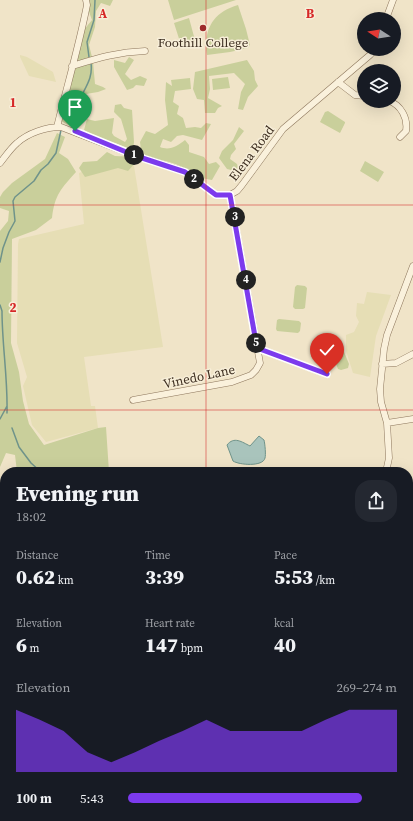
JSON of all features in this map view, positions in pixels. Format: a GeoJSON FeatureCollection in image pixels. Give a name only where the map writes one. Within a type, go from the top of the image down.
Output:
{"type":"FeatureCollection","features":[{"type":"Feature","properties":{"kind":"street"},"geometry":{"type":"LineString","coordinates":[[56,127],[80,36],[87,4],[86,0]]}},
{"type":"Feature","properties":{"kind":"street"},"geometry":{"type":"LineString","coordinates":[[389,12],[393,0]]}},
{"type":"Feature","properties":{"kind":"street"},"geometry":{"type":"LineString","coordinates":[[72,66],[109,55],[145,51]]}},
{"type":"Feature","properties":{"kind":"street","name":"Elena Road"},"geometry":{"type":"LineString","coordinates":[[0,163],[16,144],[26,136],[56,127],[66,128],[136,156],[185,172],[216,195],[230,195],[237,191],[242,185],[283,129],[367,56]]}},
{"type":"Feature","properties":{"kind":"street"},"geometry":{"type":"LineString","coordinates":[[338,82],[357,95]]}},
{"type":"Feature","properties":{"kind":"street"},"geometry":{"type":"LineString","coordinates":[[399,108],[405,118],[406,131],[400,137]]}},
{"type":"Feature","properties":{"kind":"street","name":"Vinedo Lane"},"geometry":{"type":"LineString","coordinates":[[133,400],[232,382],[251,375],[260,363],[230,195]]}},
{"type":"Feature","properties":{"kind":"street"},"geometry":{"type":"LineString","coordinates":[[387,467],[389,458],[387,423],[381,402],[380,389],[382,364],[387,335],[413,266]]}},
{"type":"Feature","properties":{"kind":"street"},"geometry":{"type":"LineString","coordinates":[[257,348],[327,374]]}},
{"type":"Feature","properties":{"kind":"street"},"geometry":{"type":"LineString","coordinates":[[382,364],[396,362],[413,354]]}},
{"type":"Feature","properties":{"kind":"street"},"geometry":{"type":"LineString","coordinates":[[387,423],[413,419]]}},
{"type":"Feature","properties":{"kind":"shaded area"},"geometry":{"type":"Polygon","coordinates":[[[20,55],[27,57],[53,72],[56,82],[29,76],[20,55]]]}},
{"type":"Feature","properties":{"kind":"shaded area"},"geometry":{"type":"Polygon","coordinates":[[[124,155],[134,166],[163,347],[84,357],[91,406],[95,406],[98,428],[46,442],[32,425],[23,386],[27,377],[17,343],[19,239],[84,224],[79,173],[124,155]]]}},
{"type":"Feature","properties":{"kind":"shaded area"},"geometry":{"type":"Polygon","coordinates":[[[367,292],[391,295],[376,336],[370,377],[353,373],[346,351],[346,335],[354,332],[359,322],[356,316],[357,303],[364,304],[367,292]]]}},
{"type":"Feature","properties":{"kind":"green space"},"geometry":{"type":"Polygon","coordinates":[[[88,0],[113,0],[110,6],[101,3],[96,11],[95,27],[89,45],[92,57],[77,61],[82,32],[92,20],[88,9],[88,0]]]}},
{"type":"Feature","properties":{"kind":"green space"},"geometry":{"type":"Polygon","coordinates":[[[168,0],[236,0],[174,20],[168,0]]]}},
{"type":"Feature","properties":{"kind":"green space"},"geometry":{"type":"Polygon","coordinates":[[[238,5],[250,45],[248,48],[207,55],[206,46],[208,30],[212,23],[222,12],[238,5]]]}},
{"type":"Feature","properties":{"kind":"green space"},"geometry":{"type":"Polygon","coordinates":[[[189,18],[196,44],[182,48],[174,23],[189,18]]]}},
{"type":"Feature","properties":{"kind":"green space"},"geometry":{"type":"Polygon","coordinates":[[[129,57],[134,60],[125,74],[131,80],[140,76],[147,79],[144,86],[136,85],[127,90],[114,67],[114,60],[125,63],[129,57]]]}},
{"type":"Feature","properties":{"kind":"green space"},"geometry":{"type":"Polygon","coordinates":[[[247,60],[254,71],[255,80],[258,86],[248,97],[243,110],[238,109],[241,92],[245,84],[234,73],[209,76],[210,89],[208,98],[222,106],[218,108],[215,113],[205,113],[204,100],[197,99],[193,89],[195,72],[247,60]]]}},
{"type":"Feature","properties":{"kind":"green space"},"geometry":{"type":"Polygon","coordinates":[[[93,62],[95,84],[106,89],[86,94],[72,127],[61,121],[73,72],[79,65],[93,62]]]}},
{"type":"Feature","properties":{"kind":"green space"},"geometry":{"type":"Polygon","coordinates":[[[228,77],[230,88],[213,90],[212,79],[228,77]]]}},
{"type":"Feature","properties":{"kind":"green space"},"geometry":{"type":"Polygon","coordinates":[[[190,78],[191,89],[175,91],[173,102],[179,106],[177,114],[183,118],[186,128],[201,128],[206,123],[211,124],[202,140],[183,135],[177,136],[171,142],[163,139],[160,147],[170,148],[185,140],[189,145],[189,152],[204,157],[209,164],[216,162],[220,166],[212,180],[199,177],[176,164],[147,157],[141,150],[140,142],[146,131],[155,134],[168,125],[165,100],[166,82],[172,86],[171,80],[190,78]]]}},
{"type":"Feature","properties":{"kind":"green space"},"geometry":{"type":"Polygon","coordinates":[[[121,104],[124,108],[132,110],[133,150],[115,143],[103,141],[84,130],[87,119],[95,121],[114,118],[112,133],[114,136],[125,142],[127,139],[121,119],[114,112],[115,105],[121,104]]]}},
{"type":"Feature","properties":{"kind":"green space"},"geometry":{"type":"Polygon","coordinates":[[[328,111],[345,122],[340,133],[320,122],[325,112],[328,111]]]}},
{"type":"Feature","properties":{"kind":"green space"},"geometry":{"type":"Polygon","coordinates":[[[239,127],[244,131],[234,144],[236,149],[231,155],[230,159],[237,164],[238,168],[235,171],[227,169],[219,158],[222,151],[233,140],[239,127]]]}},
{"type":"Feature","properties":{"kind":"green space"},"geometry":{"type":"Polygon","coordinates":[[[57,133],[65,137],[59,153],[68,159],[76,172],[66,183],[57,197],[52,218],[36,230],[12,239],[11,343],[19,372],[23,401],[29,424],[44,445],[98,428],[106,427],[109,467],[16,467],[15,455],[6,453],[0,467],[0,231],[8,221],[9,211],[0,208],[0,197],[12,183],[45,159],[57,133]]]}},
{"type":"Feature","properties":{"kind":"green space"},"geometry":{"type":"Polygon","coordinates":[[[107,152],[115,156],[132,157],[136,162],[128,171],[118,168],[85,177],[79,168],[83,162],[97,161],[107,152]]]}},
{"type":"Feature","properties":{"kind":"green space"},"geometry":{"type":"Polygon","coordinates":[[[365,161],[384,172],[378,182],[360,171],[365,161]]]}},
{"type":"Feature","properties":{"kind":"green space"},"geometry":{"type":"Polygon","coordinates":[[[297,285],[305,286],[307,288],[305,308],[303,309],[295,309],[293,307],[295,287],[297,285]]]}},
{"type":"Feature","properties":{"kind":"green space"},"geometry":{"type":"Polygon","coordinates":[[[277,320],[299,321],[301,323],[300,331],[298,333],[277,331],[277,320]]]}},
{"type":"Feature","properties":{"kind":"green space"},"geometry":{"type":"Polygon","coordinates":[[[339,345],[342,347],[349,364],[348,368],[341,370],[338,369],[331,351],[332,348],[339,345]]]}},
{"type":"Feature","properties":{"kind":"water"},"geometry":{"type":"Polygon","coordinates":[[[259,436],[264,440],[265,458],[263,461],[256,464],[250,464],[233,461],[227,445],[230,442],[235,440],[250,446],[259,436]]]}},
{"type":"Feature","properties":{"kind":"waterway"},"geometry":{"type":"LineString","coordinates":[[89,57],[87,42],[94,20],[95,0]]}},
{"type":"Feature","properties":{"kind":"waterway"},"geometry":{"type":"LineString","coordinates":[[70,122],[88,82],[91,73],[91,63]]}},
{"type":"Feature","properties":{"kind":"waterway"},"geometry":{"type":"LineString","coordinates":[[0,262],[3,248],[15,221],[13,201],[15,197],[34,181],[41,170],[48,164],[56,153],[61,130]]}},
{"type":"Feature","properties":{"kind":"waterway"},"geometry":{"type":"LineString","coordinates":[[0,305],[2,311],[7,388],[7,413]]}},
{"type":"Feature","properties":{"kind":"waterway"},"geometry":{"type":"LineString","coordinates":[[0,419],[7,406]]}},
{"type":"Feature","properties":{"kind":"waterway"},"geometry":{"type":"LineString","coordinates":[[12,428],[19,447],[35,467]]}},
{"type":"Feature","properties":{"kind":"place","name":"Foothill College"},"geometry":{"type":"Point","coordinates":[203,28]}},
{"type":"Feature","properties":{"kind":"route"},"geometry":{"type":"LineString","coordinates":[[75,131],[136,156],[185,172],[216,195],[230,195],[243,261],[257,348],[327,374]]}}]}
